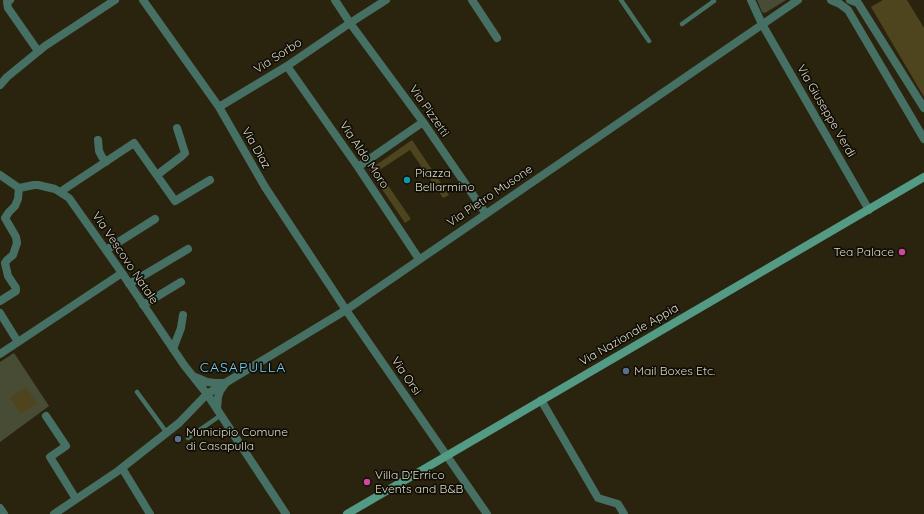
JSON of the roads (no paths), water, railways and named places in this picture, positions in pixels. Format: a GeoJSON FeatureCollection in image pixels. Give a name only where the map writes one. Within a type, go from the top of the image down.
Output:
{"type":"FeatureCollection","features":[{"type":"Feature","properties":{"kind":"main road","name":"Via Nazionale Appia"},"geometry":{"type":"LineString","coordinates":[[347,514],[924,178]]}},
{"type":"Feature","properties":{"kind":"street"},"geometry":{"type":"LineString","coordinates":[[10,0],[7,2],[8,8],[38,51]]}},
{"type":"Feature","properties":{"kind":"street"},"geometry":{"type":"LineString","coordinates":[[0,85],[7,77],[38,51],[115,0]]}},
{"type":"Feature","properties":{"kind":"street","name":"Via Diaz"},"geometry":{"type":"LineString","coordinates":[[143,0],[219,107],[265,188],[346,310]]}},
{"type":"Feature","properties":{"kind":"street","name":"Via Pizzetti"},"geometry":{"type":"LineString","coordinates":[[335,0],[350,23],[423,122],[486,214]]}},
{"type":"Feature","properties":{"kind":"street","name":"Via Sorbo"},"geometry":{"type":"LineString","coordinates":[[219,107],[287,66],[386,0]]}},
{"type":"Feature","properties":{"kind":"street"},"geometry":{"type":"LineString","coordinates":[[472,0],[497,38]]}},
{"type":"Feature","properties":{"kind":"street"},"geometry":{"type":"LineString","coordinates":[[751,0],[762,24]]}},
{"type":"Feature","properties":{"kind":"street","name":"Via Pietro Musone"},"geometry":{"type":"LineString","coordinates":[[55,514],[122,468],[179,423],[207,394],[346,310],[799,0]]}},
{"type":"Feature","properties":{"kind":"street"},"geometry":{"type":"LineString","coordinates":[[831,0],[842,2],[848,10],[924,139]]}},
{"type":"Feature","properties":{"kind":"street"},"geometry":{"type":"LineString","coordinates":[[850,0],[856,2],[924,108]]}},
{"type":"Feature","properties":{"kind":"street","name":"Via Giuseppe Verdi"},"geometry":{"type":"LineString","coordinates":[[762,24],[869,210]]}},
{"type":"Feature","properties":{"kind":"street","name":"Via Aldo Moro"},"geometry":{"type":"LineString","coordinates":[[287,66],[358,167],[419,259]]}},
{"type":"Feature","properties":{"kind":"street"},"geometry":{"type":"LineString","coordinates":[[358,167],[423,122]]}},
{"type":"Feature","properties":{"kind":"street"},"geometry":{"type":"LineString","coordinates":[[157,175],[185,153],[177,128]]}},
{"type":"Feature","properties":{"kind":"street"},"geometry":{"type":"LineString","coordinates":[[98,140],[99,151],[106,162]]}},
{"type":"Feature","properties":{"kind":"street"},"geometry":{"type":"LineString","coordinates":[[60,192],[134,143],[175,201],[210,180]]}},
{"type":"Feature","properties":{"kind":"street"},"geometry":{"type":"LineString","coordinates":[[0,175],[19,188],[18,199],[15,206],[3,220],[16,237],[17,243],[13,255],[5,263],[8,276],[16,288],[16,291],[0,301]]}},
{"type":"Feature","properties":{"kind":"street","name":"Via Vescovo Natale"},"geometry":{"type":"LineString","coordinates":[[19,188],[34,185],[55,189],[69,198],[173,349],[207,394],[286,514]]}},
{"type":"Feature","properties":{"kind":"street"},"geometry":{"type":"LineString","coordinates":[[106,250],[155,219]]}},
{"type":"Feature","properties":{"kind":"street"},"geometry":{"type":"LineString","coordinates":[[129,284],[188,249]]}},
{"type":"Feature","properties":{"kind":"street"},"geometry":{"type":"LineString","coordinates":[[0,354],[122,273]]}},
{"type":"Feature","properties":{"kind":"street"},"geometry":{"type":"LineString","coordinates":[[143,305],[181,282]]}},
{"type":"Feature","properties":{"kind":"street","name":"Via Orsi"},"geometry":{"type":"LineString","coordinates":[[346,310],[487,514]]}},
{"type":"Feature","properties":{"kind":"street"},"geometry":{"type":"LineString","coordinates":[[0,313],[18,342]]}},
{"type":"Feature","properties":{"kind":"street"},"geometry":{"type":"LineString","coordinates":[[173,349],[181,328],[183,315]]}},
{"type":"Feature","properties":{"kind":"street"},"geometry":{"type":"LineString","coordinates":[[193,376],[215,384],[227,382]]}},
{"type":"Feature","properties":{"kind":"street"},"geometry":{"type":"LineString","coordinates":[[219,412],[217,405],[218,397],[220,391],[227,382]]}},
{"type":"Feature","properties":{"kind":"street"},"geometry":{"type":"LineString","coordinates":[[542,400],[598,498],[618,504],[624,514]]}},
{"type":"Feature","properties":{"kind":"street"},"geometry":{"type":"LineString","coordinates":[[46,416],[66,446],[50,457],[76,499]]}},
{"type":"Feature","properties":{"kind":"street"},"geometry":{"type":"LineString","coordinates":[[122,468],[150,514]]}},
{"type":"Feature","properties":{"kind":"street"},"geometry":{"type":"LineString","coordinates":[[0,508],[4,514]]}},
{"type":"Feature","properties":{"kind":"lane"},"geometry":{"type":"LineString","coordinates":[[621,0],[649,41]]}},
{"type":"Feature","properties":{"kind":"lane"},"geometry":{"type":"LineString","coordinates":[[682,24],[714,2],[713,0]]}},
{"type":"Feature","properties":{"kind":"lane"},"geometry":{"type":"LineString","coordinates":[[137,392],[167,432]]}},
{"type":"Feature","properties":{"kind":"lane"},"geometry":{"type":"LineString","coordinates":[[188,438],[219,412]]}},
{"type":"Feature","properties":{"kind":"place","name":"Piazza Bellarmino"},"geometry":{"type":"Point","coordinates":[407,180]}},
{"type":"Feature","properties":{"kind":"place","name":"Tea Palace"},"geometry":{"type":"Point","coordinates":[902,252]}},
{"type":"Feature","properties":{"kind":"place","name":"Mail Boxes Etc."},"geometry":{"type":"Point","coordinates":[626,371]}},
{"type":"Feature","properties":{"kind":"place","name":"Municipio Comune di Casapulla"},"geometry":{"type":"Point","coordinates":[178,439]}},
{"type":"Feature","properties":{"kind":"place","name":"Villa D'Errico Events and B&B"},"geometry":{"type":"Point","coordinates":[367,482]}},
{"type":"Feature","properties":{"kind":"district","name":"CASAPULLA"},"geometry":{"type":"Point","coordinates":[243,368]}}]}
